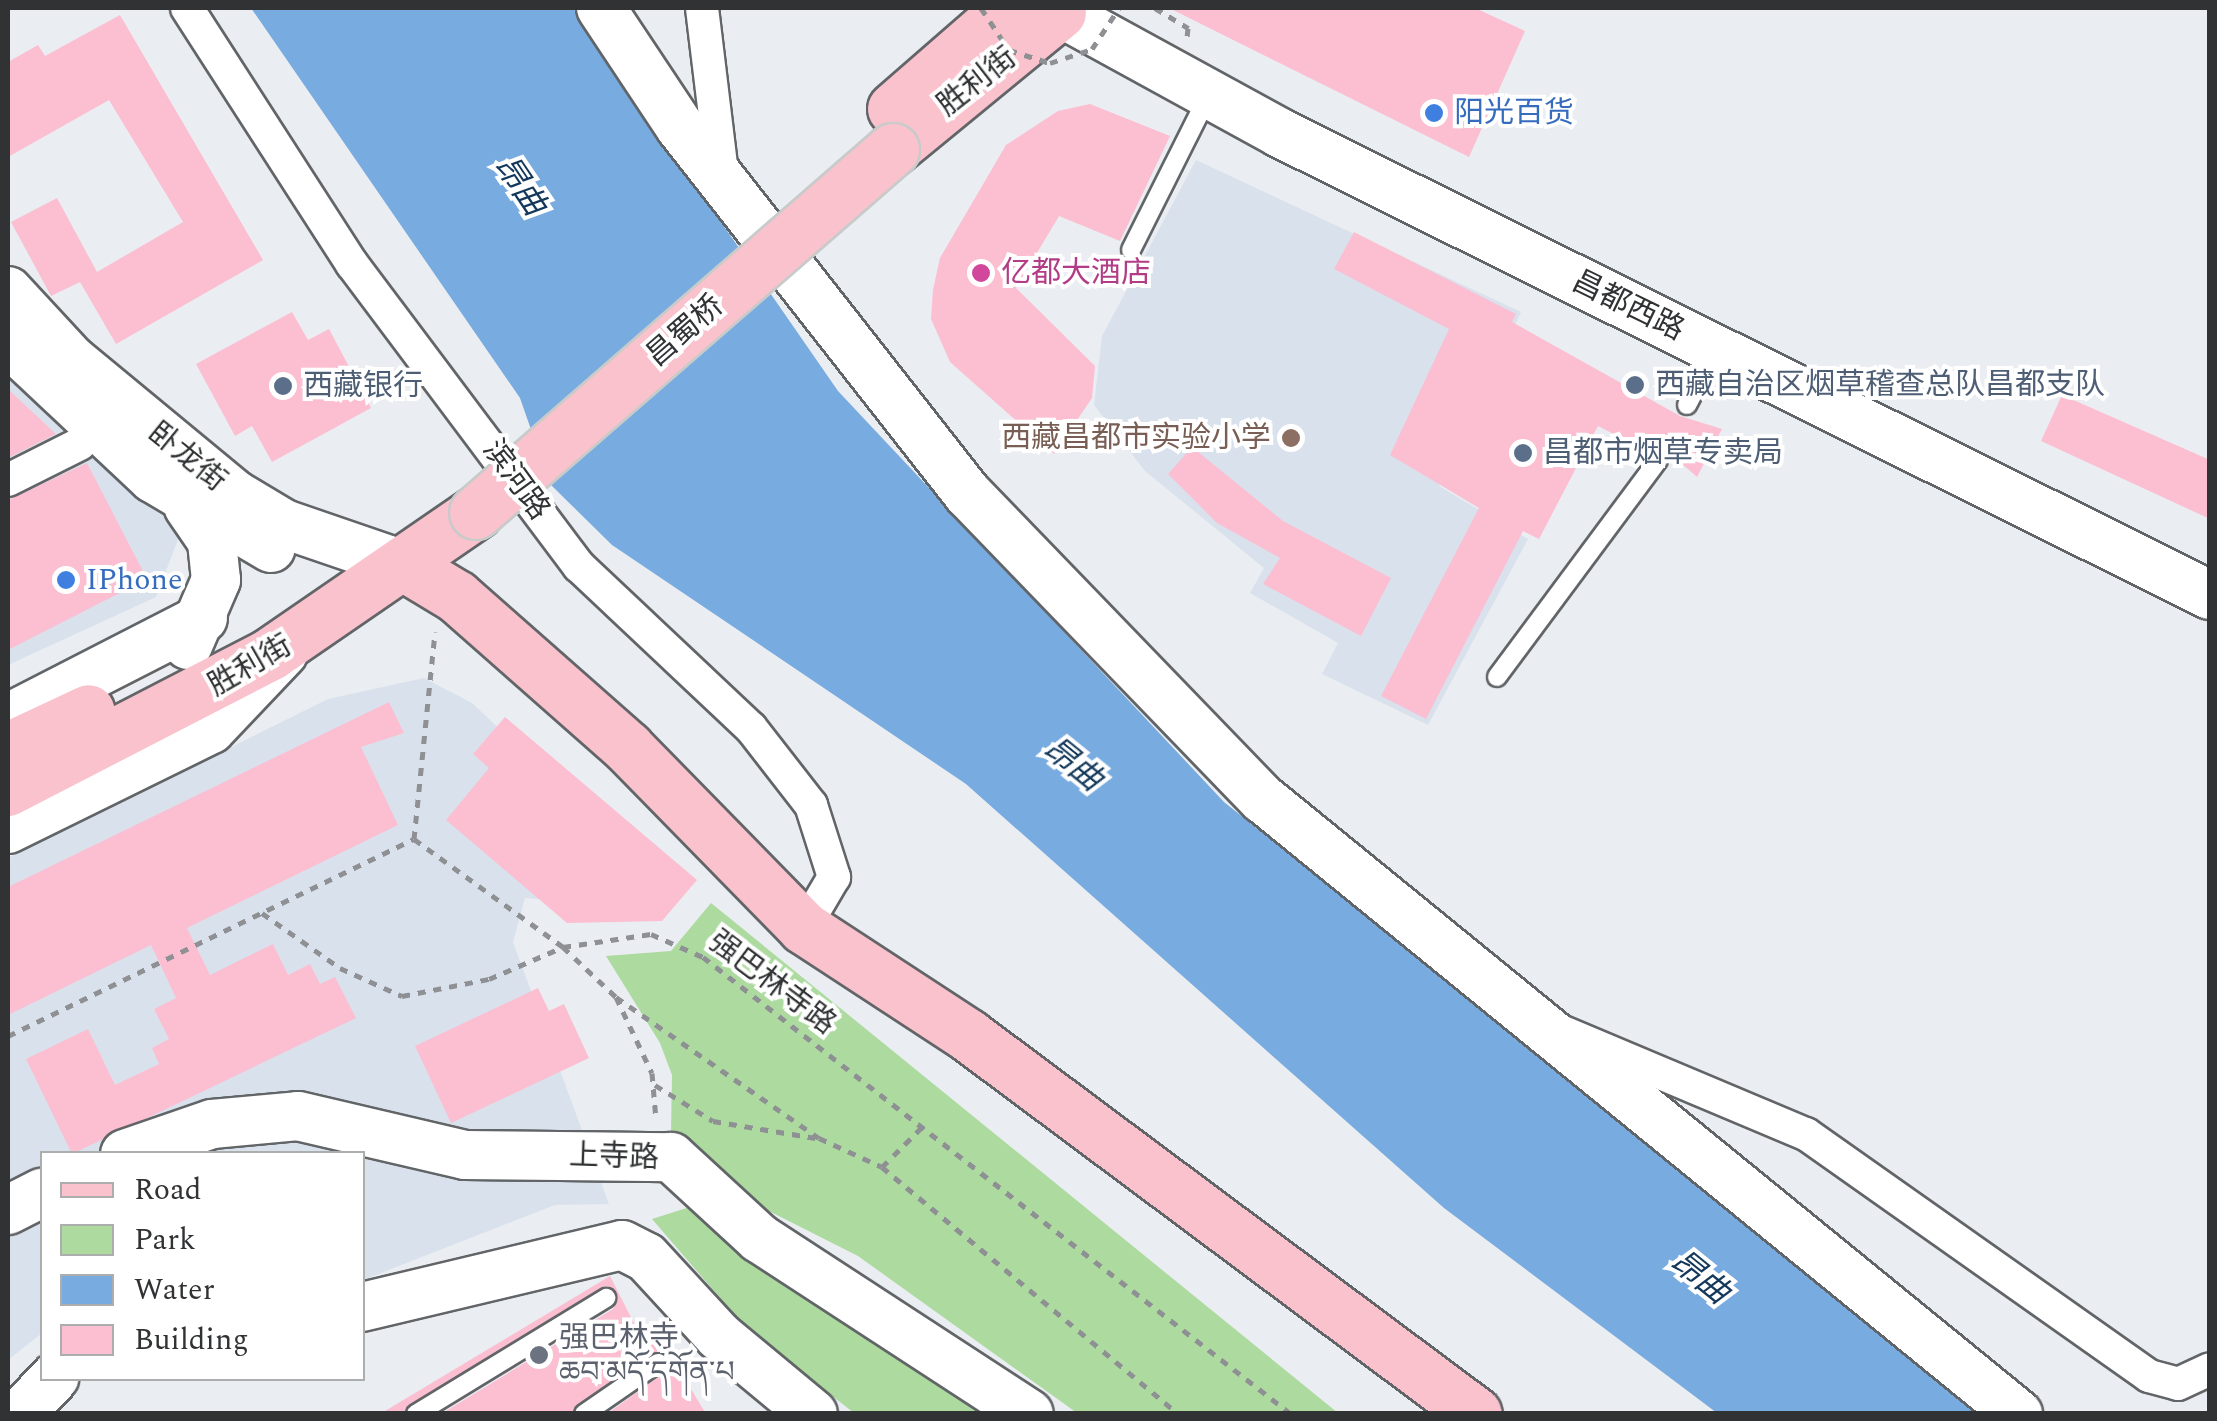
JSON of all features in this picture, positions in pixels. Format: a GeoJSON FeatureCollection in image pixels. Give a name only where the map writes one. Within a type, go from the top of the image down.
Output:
{"type":"FeatureCollection","features":[{"type":"Feature","properties":{"kind":"main road","name":"胜利街"},"geometry":{"type":"LineString","coordinates":[[882,140],[1040,9]]}},
{"type":"Feature","properties":{"kind":"main road","name":"昌蜀桥"},"geometry":{"type":"LineString","coordinates":[[468,500],[882,140]]}},
{"type":"Feature","properties":{"kind":"main road","name":"胜利街"},"geometry":{"type":"LineString","coordinates":[[8,790],[298,638],[375,569],[468,500]]}},
{"type":"Feature","properties":{"kind":"main road"},"geometry":{"type":"LineString","coordinates":[[375,569],[436,614],[602,763],[666,796]]}},
{"type":"Feature","properties":{"kind":"main road"},"geometry":{"type":"LineString","coordinates":[[375,569],[509,642],[628,748],[666,796],[804,928],[969,1036],[1476,1414]]}},
{"type":"Feature","properties":{"kind":"main road","name":"胜利街"},"geometry":{"type":"LineString","coordinates":[[8,749],[150,683],[375,569]]}},
{"type":"Feature","properties":{"kind":"street","name":"滨河路"},"geometry":{"type":"LineString","coordinates":[[186,8],[352,264],[579,566],[751,728],[810,805],[834,877],[804,928]]}},
{"type":"Feature","properties":{"kind":"street"},"geometry":{"type":"LineString","coordinates":[[601,8],[723,183],[968,494],[1263,799],[2018,1414]]}},
{"type":"Feature","properties":{"kind":"street"},"geometry":{"type":"LineString","coordinates":[[702,8],[723,183]]}},
{"type":"Feature","properties":{"kind":"street","name":"昌都西路"},"geometry":{"type":"LineString","coordinates":[[1040,9],[2210,595]]}},
{"type":"Feature","properties":{"kind":"street","name":"卧龙街"},"geometry":{"type":"LineString","coordinates":[[8,291],[72,360],[234,494],[284,524],[375,569]]}},
{"type":"Feature","properties":{"kind":"street","name":"卧龙街"},"geometry":{"type":"LineString","coordinates":[[8,342],[187,524],[375,569]]}},
{"type":"Feature","properties":{"kind":"street"},"geometry":{"type":"LineString","coordinates":[[8,480],[80,444]]}},
{"type":"Feature","properties":{"kind":"street"},"geometry":{"type":"LineString","coordinates":[[150,683],[203,618],[216,556],[187,524]]}},
{"type":"Feature","properties":{"kind":"street"},"geometry":{"type":"LineString","coordinates":[[8,698],[182,610],[200,582],[187,524]]}},
{"type":"Feature","properties":{"kind":"street"},"geometry":{"type":"LineString","coordinates":[[8,718],[203,618]]}},
{"type":"Feature","properties":{"kind":"street"},"geometry":{"type":"LineString","coordinates":[[8,828],[211,729],[298,638]]}},
{"type":"Feature","properties":{"kind":"street"},"geometry":{"type":"LineString","coordinates":[[1544,1026],[1677,1073],[1806,1134],[2149,1376],[2178,1384],[2210,1369]]}},
{"type":"Feature","properties":{"kind":"street","name":"上寺路"},"geometry":{"type":"LineString","coordinates":[[134,1151],[212,1124],[298,1116],[465,1155],[651,1152],[688,1168],[759,1238],[1030,1414]]}},
{"type":"Feature","properties":{"kind":"street"},"geometry":{"type":"LineString","coordinates":[[8,1210],[40,1195]]}},
{"type":"Feature","properties":{"kind":"street"},"geometry":{"type":"LineString","coordinates":[[365,1306],[622,1246],[646,1257],[720,1336],[813,1414]]}},
{"type":"Feature","properties":{"kind":"street"},"geometry":{"type":"LineString","coordinates":[[20,1414],[51,1381]]}},
{"type":"Feature","properties":{"kind":"lane"},"geometry":{"type":"LineString","coordinates":[[1131,250],[1208,96]]}},
{"type":"Feature","properties":{"kind":"lane"},"geometry":{"type":"LineString","coordinates":[[1687,406],[1716,350]]}},
{"type":"Feature","properties":{"kind":"lane"},"geometry":{"type":"LineString","coordinates":[[1497,677],[1658,460]]}},
{"type":"Feature","properties":{"kind":"lane"},"geometry":{"type":"LineString","coordinates":[[416,1414],[606,1298]]}},
{"type":"Feature","properties":{"kind":"lane"},"geometry":{"type":"LineString","coordinates":[[584,1414],[658,1363]]}},
{"type":"Feature","properties":{"kind":"path"},"geometry":{"type":"LineString","coordinates":[[980,8],[1009,50],[1050,63],[1092,49],[1119,8]]}},
{"type":"Feature","properties":{"kind":"path"},"geometry":{"type":"LineString","coordinates":[[1154,8],[1188,28]]}},
{"type":"Feature","properties":{"kind":"path"},"geometry":{"type":"LineString","coordinates":[[414,839],[436,614]]}},
{"type":"Feature","properties":{"kind":"path"},"geometry":{"type":"LineString","coordinates":[[8,1036],[414,839]]}},
{"type":"Feature","properties":{"kind":"path"},"geometry":{"type":"LineString","coordinates":[[414,839],[563,947],[616,997],[819,1138],[882,1167],[1178,1414]]}},
{"type":"Feature","properties":{"kind":"path","name":"强巴林寺路"},"geometry":{"type":"LineString","coordinates":[[262,913],[340,968],[402,996],[489,979],[563,947],[674,940],[1291,1414]]}},
{"type":"Feature","properties":{"kind":"path"},"geometry":{"type":"LineString","coordinates":[[616,997],[652,1073],[651,1152]]}},
{"type":"Feature","properties":{"kind":"path"},"geometry":{"type":"LineString","coordinates":[[655,1085],[713,1122],[819,1138]]}},
{"type":"Feature","properties":{"kind":"path"},"geometry":{"type":"LineString","coordinates":[[882,1167],[922,1127]]}},
{"type":"Feature","properties":{"kind":"shaded area","name":"西藏昌都市实验小学"},"geometry":{"type":"Polygon","coordinates":[[[1196,160],[1521,312],[1439,486],[1528,539],[1428,725],[1322,674],[1338,643],[1250,593],[1264,568],[1145,471],[1094,405],[1102,336],[1196,160]]]}},
{"type":"Feature","properties":{"kind":"shaded area"},"geometry":{"type":"Polygon","coordinates":[[[8,367],[185,521],[156,597],[8,665],[8,367]]]}},
{"type":"Feature","properties":{"kind":"shaded area"},"geometry":{"type":"Polygon","coordinates":[[[424,678],[472,703],[651,871],[625,907],[525,898],[513,942],[609,1204],[555,1205],[365,1279],[365,1151],[40,1151],[40,1335],[8,1360],[8,858],[328,699],[424,678]]]}},
{"type":"Feature","properties":{"kind":"green space"},"geometry":{"type":"Polygon","coordinates":[[[711,903],[1338,1413],[1077,1413],[858,1256],[749,1201],[671,1132],[672,1075],[660,1043],[606,956],[671,951],[711,903]]]}},
{"type":"Feature","properties":{"kind":"green space"},"geometry":{"type":"Polygon","coordinates":[[[693,1206],[989,1413],[854,1413],[746,1328],[652,1219],[693,1206]]]}},
{"type":"Feature","properties":{"kind":"water","name":"昂曲"},"geometry":{"type":"Polygon","coordinates":[[[251,8],[573,8],[838,391],[1224,802],[1986,1413],[1717,1413],[1444,1208],[966,784],[612,545],[550,484],[520,398],[251,8]]]}},
{"type":"Feature","properties":{"kind":"building","name":"阳光百货"},"geometry":{"type":"Polygon","coordinates":[[[1169,8],[1475,8],[1525,31],[1469,157],[1169,8]]]}},
{"type":"Feature","properties":{"kind":"building"},"geometry":{"type":"Polygon","coordinates":[[[120,15],[263,260],[116,344],[80,282],[51,296],[11,222],[57,198],[97,272],[183,222],[109,100],[8,157],[8,62],[38,45],[45,56],[120,15]]]}},
{"type":"Feature","properties":{"kind":"building","name":"亿都大酒店"},"geometry":{"type":"Polygon","coordinates":[[[1090,104],[1170,136],[1120,241],[1059,216],[1016,288],[1095,366],[1092,398],[1054,454],[950,362],[931,319],[933,290],[940,258],[1006,145],[1058,111],[1090,104]]]}},
{"type":"Feature","properties":{"kind":"building"},"geometry":{"type":"Polygon","coordinates":[[[1354,232],[1516,314],[1512,322],[1680,416],[1722,429],[1697,477],[1665,449],[1649,452],[1598,426],[1539,539],[1523,531],[1426,719],[1381,696],[1479,508],[1390,455],[1449,329],[1334,269],[1354,232]]]}},
{"type":"Feature","properties":{"kind":"building","name":"西藏银行"},"geometry":{"type":"Polygon","coordinates":[[[292,312],[308,340],[329,329],[371,408],[272,462],[252,426],[235,436],[196,364],[292,312]]]}},
{"type":"Feature","properties":{"kind":"building"},"geometry":{"type":"Polygon","coordinates":[[[8,389],[56,434],[8,458],[8,389]]]}},
{"type":"Feature","properties":{"kind":"building"},"geometry":{"type":"Polygon","coordinates":[[[2062,395],[2210,460],[2210,519],[2041,441],[2062,395]]]}},
{"type":"Feature","properties":{"kind":"building"},"geometry":{"type":"Polygon","coordinates":[[[1192,447],[1283,521],[1391,578],[1361,636],[1263,584],[1280,558],[1217,523],[1168,474],[1192,447]]]}},
{"type":"Feature","properties":{"kind":"building"},"geometry":{"type":"Polygon","coordinates":[[[87,463],[147,579],[8,650],[8,500],[87,463]]]}},
{"type":"Feature","properties":{"kind":"building"},"geometry":{"type":"Polygon","coordinates":[[[389,702],[404,733],[361,747],[398,825],[187,928],[210,975],[273,944],[288,975],[310,964],[320,984],[335,977],[356,1018],[78,1151],[71,1151],[26,1059],[88,1029],[115,1085],[159,1064],[152,1048],[169,1039],[154,1009],[176,998],[151,945],[8,1015],[8,887],[389,702]]]}},
{"type":"Feature","properties":{"kind":"building"},"geometry":{"type":"Polygon","coordinates":[[[505,717],[697,880],[662,921],[567,923],[446,820],[489,768],[473,754],[505,717]]]}},
{"type":"Feature","properties":{"kind":"building"},"geometry":{"type":"Polygon","coordinates":[[[538,988],[549,1011],[564,1004],[589,1058],[451,1123],[415,1046],[538,988]]]}},
{"type":"Feature","properties":{"kind":"building"},"geometry":{"type":"Polygon","coordinates":[[[610,1276],[640,1335],[654,1327],[706,1414],[607,1414],[669,1369],[658,1351],[572,1414],[441,1414],[613,1309],[618,1297],[607,1286],[404,1414],[380,1414],[610,1276]]]}},
{"type":"Feature","properties":{"kind":"place","name":"阳光百货"},"geometry":{"type":"Point","coordinates":[1434,113]}},
{"type":"Feature","properties":{"kind":"place","name":"亿都大酒店"},"geometry":{"type":"Point","coordinates":[981,273]}},
{"type":"Feature","properties":{"kind":"place","name":"西藏自治区烟草稽查总队昌都支队"},"geometry":{"type":"Point","coordinates":[1635,385]}},
{"type":"Feature","properties":{"kind":"place","name":"西藏银行"},"geometry":{"type":"Point","coordinates":[283,386]}},
{"type":"Feature","properties":{"kind":"place","name":"西藏昌都市实验小学"},"geometry":{"type":"Point","coordinates":[1291,438]}},
{"type":"Feature","properties":{"kind":"place","name":"昌都市烟草专卖局"},"geometry":{"type":"Point","coordinates":[1523,453]}},
{"type":"Feature","properties":{"kind":"place","name":"IPhone"},"geometry":{"type":"Point","coordinates":[66,580]}},
{"type":"Feature","properties":{"kind":"place","name":"强巴林寺 ཆབ་མདོ་དགོན་པ"},"geometry":{"type":"Point","coordinates":[539,1355]}}]}
